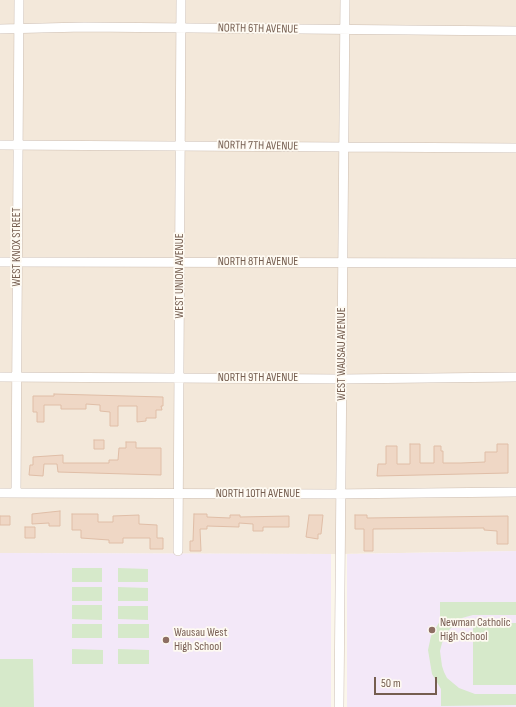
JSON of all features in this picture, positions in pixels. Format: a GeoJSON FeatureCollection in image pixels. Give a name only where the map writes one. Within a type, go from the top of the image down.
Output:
{"type":"FeatureCollection","features":[{"type":"Feature","properties":{"kind":"street","name":"WEST KNOX STREET"},"geometry":{"type":"LineString","coordinates":[[16,493],[19,0]]}},
{"type":"Feature","properties":{"kind":"street","name":"WEST UNION AVENUE"},"geometry":{"type":"LineString","coordinates":[[178,551],[181,0]]}},
{"type":"Feature","properties":{"kind":"street","name":"WEST WAUSAU AVENUE"},"geometry":{"type":"LineString","coordinates":[[339,707],[345,0]]}},
{"type":"Feature","properties":{"kind":"street","name":"NORTH 6TH AVENUE"},"geometry":{"type":"LineString","coordinates":[[0,29],[345,29],[516,31]]}},
{"type":"Feature","properties":{"kind":"street","name":"NORTH 7TH AVENUE"},"geometry":{"type":"LineString","coordinates":[[0,145],[516,148]]}},
{"type":"Feature","properties":{"kind":"street","name":"NORTH 8TH AVENUE"},"geometry":{"type":"LineString","coordinates":[[0,262],[516,263]]}},
{"type":"Feature","properties":{"kind":"street","name":"NORTH 9TH AVENUE"},"geometry":{"type":"LineString","coordinates":[[0,377],[342,379],[516,376]]}},
{"type":"Feature","properties":{"kind":"street","name":"NORTH 10TH AVENUE"},"geometry":{"type":"LineString","coordinates":[[0,493],[341,494],[516,492]]}},
{"type":"Feature","properties":{"kind":"shaded area"},"geometry":{"type":"Polygon","coordinates":[[[0,0],[516,0],[516,551],[340,554],[0,553],[0,0]]]}},
{"type":"Feature","properties":{"kind":"shaded area","name":"Newman Catholic High School"},"geometry":{"type":"Polygon","coordinates":[[[516,551],[516,707],[347,707],[347,554],[516,551]]]}},
{"type":"Feature","properties":{"kind":"shaded area","name":"Wausau West High School"},"geometry":{"type":"Polygon","coordinates":[[[0,553],[331,554],[331,707],[0,707],[0,553]]]}},
{"type":"Feature","properties":{"kind":"green space"},"geometry":{"type":"Polygon","coordinates":[[[72,568],[102,568],[102,582],[72,582],[72,568]]]}},
{"type":"Feature","properties":{"kind":"green space"},"geometry":{"type":"Polygon","coordinates":[[[118,568],[148,569],[148,582],[118,582],[118,568]]]}},
{"type":"Feature","properties":{"kind":"green space"},"geometry":{"type":"Polygon","coordinates":[[[72,587],[102,587],[102,601],[72,601],[72,587]]]}},
{"type":"Feature","properties":{"kind":"green space"},"geometry":{"type":"Polygon","coordinates":[[[118,587],[148,588],[148,601],[118,601],[118,587]]]}},
{"type":"Feature","properties":{"kind":"green space"},"geometry":{"type":"Polygon","coordinates":[[[440,602],[516,602],[516,615],[473,615],[462,618],[449,630],[442,643],[440,651],[442,666],[447,678],[459,688],[475,694],[516,694],[516,705],[441,706],[441,689],[432,674],[428,650],[431,636],[440,621],[440,602]]]}},
{"type":"Feature","properties":{"kind":"green space"},"geometry":{"type":"Polygon","coordinates":[[[72,605],[102,605],[102,620],[72,619],[72,605]]]}},
{"type":"Feature","properties":{"kind":"green space"},"geometry":{"type":"Polygon","coordinates":[[[118,606],[148,606],[148,620],[118,619],[118,606]]]}},
{"type":"Feature","properties":{"kind":"green space"},"geometry":{"type":"Polygon","coordinates":[[[473,623],[516,623],[516,685],[473,685],[473,623]]]}},
{"type":"Feature","properties":{"kind":"green space"},"geometry":{"type":"Polygon","coordinates":[[[72,624],[102,624],[102,638],[72,638],[72,624]]]}},
{"type":"Feature","properties":{"kind":"green space"},"geometry":{"type":"Polygon","coordinates":[[[118,624],[149,624],[149,638],[118,638],[118,624]]]}},
{"type":"Feature","properties":{"kind":"green space"},"geometry":{"type":"Polygon","coordinates":[[[72,649],[103,650],[103,664],[72,664],[72,649]]]}},
{"type":"Feature","properties":{"kind":"green space"},"geometry":{"type":"Polygon","coordinates":[[[118,649],[149,650],[149,664],[118,664],[118,649]]]}},
{"type":"Feature","properties":{"kind":"green space"},"geometry":{"type":"Polygon","coordinates":[[[0,659],[33,659],[34,707],[0,707],[0,659]]]}},
{"type":"Feature","properties":{"kind":"building"},"geometry":{"type":"Polygon","coordinates":[[[54,394],[163,397],[163,406],[161,406],[162,410],[156,410],[156,418],[146,418],[146,421],[137,422],[137,406],[118,406],[118,426],[110,426],[110,412],[100,411],[100,405],[86,404],[86,409],[61,409],[61,405],[44,405],[44,422],[37,422],[37,412],[33,412],[33,396],[54,396],[54,394]]]}},
{"type":"Feature","properties":{"kind":"building"},"geometry":{"type":"Polygon","coordinates":[[[94,440],[104,440],[104,449],[94,449],[94,440]]]}},
{"type":"Feature","properties":{"kind":"building"},"geometry":{"type":"Polygon","coordinates":[[[126,442],[136,442],[136,448],[161,448],[161,475],[58,472],[57,464],[44,464],[43,476],[29,475],[30,465],[33,465],[33,457],[63,455],[63,463],[109,463],[109,460],[118,460],[119,448],[126,448],[126,442]]]}},
{"type":"Feature","properties":{"kind":"building"},"geometry":{"type":"Polygon","coordinates":[[[410,444],[420,444],[420,463],[434,463],[434,446],[441,446],[441,451],[443,451],[443,463],[461,463],[485,462],[485,452],[497,452],[497,444],[508,444],[508,473],[377,476],[378,464],[386,464],[386,446],[397,446],[397,464],[410,464],[410,444]]]}},
{"type":"Feature","properties":{"kind":"building"},"geometry":{"type":"Polygon","coordinates":[[[60,511],[60,526],[49,526],[49,523],[32,524],[32,514],[60,511]]]}},
{"type":"Feature","properties":{"kind":"building"},"geometry":{"type":"Polygon","coordinates":[[[72,514],[98,514],[98,522],[113,522],[113,516],[139,515],[139,524],[157,525],[157,538],[163,538],[163,549],[150,549],[150,538],[123,538],[123,543],[109,543],[109,540],[81,538],[81,530],[72,530],[72,514]]]}},
{"type":"Feature","properties":{"kind":"building"},"geometry":{"type":"Polygon","coordinates":[[[194,514],[207,514],[207,517],[230,518],[230,515],[240,515],[240,517],[289,516],[289,527],[263,527],[263,531],[253,531],[253,524],[239,523],[239,527],[207,526],[207,529],[200,529],[201,551],[190,551],[190,541],[193,541],[194,514]]]}},
{"type":"Feature","properties":{"kind":"building"},"geometry":{"type":"Polygon","coordinates":[[[309,515],[323,515],[321,534],[318,534],[318,539],[306,537],[309,515]]]}},
{"type":"Feature","properties":{"kind":"building"},"geometry":{"type":"Polygon","coordinates":[[[355,515],[367,515],[367,518],[508,516],[508,544],[497,544],[497,531],[484,530],[484,528],[373,529],[373,551],[364,551],[364,529],[355,529],[355,515]]]}},
{"type":"Feature","properties":{"kind":"building"},"geometry":{"type":"Polygon","coordinates":[[[0,516],[10,516],[10,525],[0,525],[0,516]]]}},
{"type":"Feature","properties":{"kind":"building"},"geometry":{"type":"Polygon","coordinates":[[[25,527],[35,527],[35,538],[25,538],[25,527]]]}},
{"type":"Feature","properties":{"kind":"place","name":"Newman Catholic High School"},"geometry":{"type":"Point","coordinates":[432,630]}},
{"type":"Feature","properties":{"kind":"place","name":"Wausau West High School"},"geometry":{"type":"Point","coordinates":[166,640]}}]}
